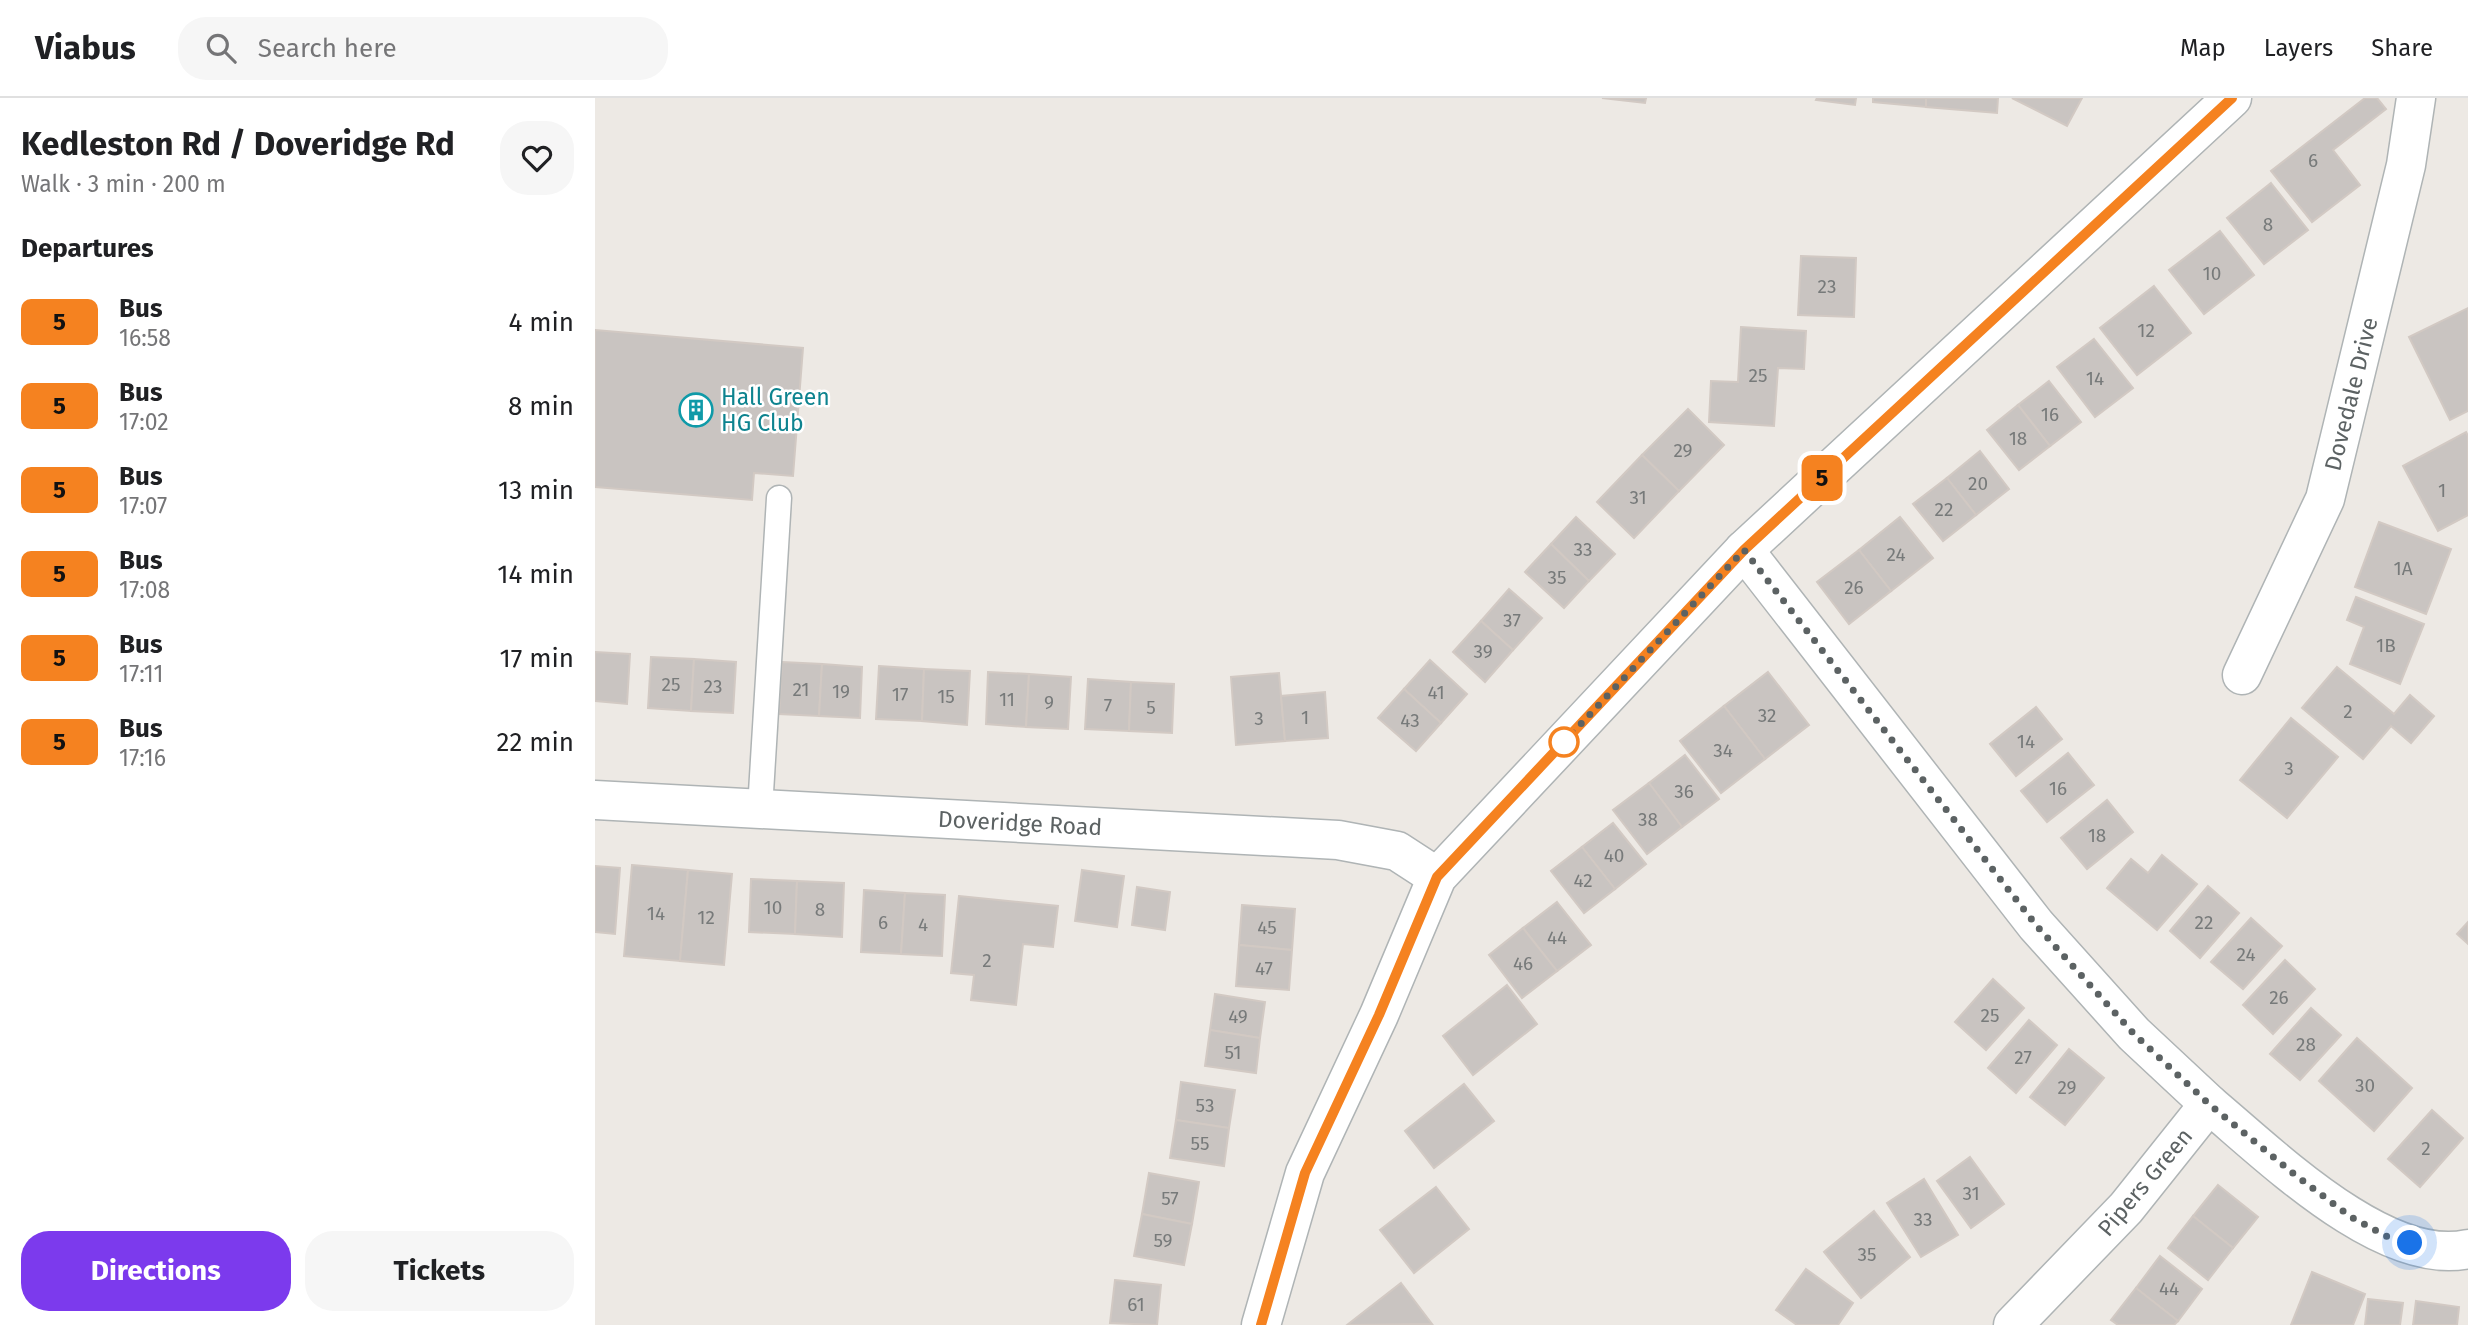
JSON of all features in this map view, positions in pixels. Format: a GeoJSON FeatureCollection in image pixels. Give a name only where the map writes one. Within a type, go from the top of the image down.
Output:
{"type":"FeatureCollection","features":[{"type":"Feature","properties":{"kind":"street"},"geometry":{"type":"LineString","coordinates":[[1261,1325],[1305,1173],[1379,1015],[1437,877],[1744,550],[2232,98]]}},
{"type":"Feature","properties":{"kind":"street","name":"Dovedale Drive"},"geometry":{"type":"LineString","coordinates":[[2242,675],[2325,499],[2406,165],[2416,98]]}},
{"type":"Feature","properties":{"kind":"street"},"geometry":{"type":"LineString","coordinates":[[1744,550],[2036,925],[2134,1034],[2209,1104],[2351,1217],[2386,1236],[2434,1250],[2453,1252],[2468,1249]]}},
{"type":"Feature","properties":{"kind":"street","name":"Doveridge Road"},"geometry":{"type":"LineString","coordinates":[[595,800],[1338,840],[1397,851],[1437,877]]}},
{"type":"Feature","properties":{"kind":"street","name":"Pipers Green"},"geometry":{"type":"LineString","coordinates":[[2013,1325],[2126,1208],[2209,1104]]}},
{"type":"Feature","properties":{"kind":"lane"},"geometry":{"type":"LineString","coordinates":[[760,809],[779,498]]}},
{"type":"Feature","properties":{"kind":"building"},"geometry":{"type":"Polygon","coordinates":[[[1602,98],[1646,98],[1645,103],[1602,98]]]}},
{"type":"Feature","properties":{"kind":"building"},"geometry":{"type":"Polygon","coordinates":[[[1856,98],[1855,105],[1816,100],[1856,98]]]}},
{"type":"Feature","properties":{"kind":"building"},"geometry":{"type":"Polygon","coordinates":[[[1873,98],[1926,98],[1926,107],[1873,102],[1873,98]]]}},
{"type":"Feature","properties":{"kind":"building"},"geometry":{"type":"Polygon","coordinates":[[[1926,98],[1998,98],[1997,113],[1926,107],[1926,98]]]}},
{"type":"Feature","properties":{"kind":"building"},"geometry":{"type":"Polygon","coordinates":[[[2012,98],[2082,98],[2067,126],[2012,98]]]}},
{"type":"Feature","properties":{"kind":"building"},"geometry":{"type":"Polygon","coordinates":[[[2365,98],[2377,98],[2386,109],[2333,150],[2360,185],[2312,222],[2271,171],[2365,98]]]}},
{"type":"Feature","properties":{"kind":"building"},"geometry":{"type":"Polygon","coordinates":[[[2271,183],[2308,230],[2264,264],[2227,218],[2271,183]]]}},
{"type":"Feature","properties":{"kind":"building"},"geometry":{"type":"Polygon","coordinates":[[[2220,231],[2254,275],[2204,314],[2169,270],[2220,231]]]}},
{"type":"Feature","properties":{"kind":"building"},"geometry":{"type":"Polygon","coordinates":[[[1801,256],[1856,258],[1854,317],[1798,315],[1801,256]]]}},
{"type":"Feature","properties":{"kind":"building"},"geometry":{"type":"Polygon","coordinates":[[[2154,286],[2191,333],[2137,375],[2100,328],[2154,286]]]}},
{"type":"Feature","properties":{"kind":"building"},"geometry":{"type":"Polygon","coordinates":[[[2468,308],[2468,411],[2450,420],[2409,337],[2468,308]]]}},
{"type":"Feature","properties":{"kind":"building"},"geometry":{"type":"Polygon","coordinates":[[[1741,327],[1806,331],[1804,369],[1778,368],[1774,426],[1709,422],[1711,381],[1738,382],[1741,327]]]}},
{"type":"Feature","properties":{"kind":"building","name":"Hall Green HG Club"},"geometry":{"type":"Polygon","coordinates":[[[595,330],[803,348],[793,476],[754,473],[752,500],[595,487],[595,330]]]}},
{"type":"Feature","properties":{"kind":"building"},"geometry":{"type":"Polygon","coordinates":[[[2094,339],[2133,388],[2095,417],[2057,367],[2094,339]]]}},
{"type":"Feature","properties":{"kind":"building"},"geometry":{"type":"Polygon","coordinates":[[[2049,381],[2081,422],[2050,446],[2018,405],[2049,381]]]}},
{"type":"Feature","properties":{"kind":"building"},"geometry":{"type":"Polygon","coordinates":[[[2018,405],[2050,446],[2019,470],[1987,430],[2018,405]]]}},
{"type":"Feature","properties":{"kind":"building"},"geometry":{"type":"Polygon","coordinates":[[[1688,409],[1724,445],[1679,491],[1642,455],[1688,409]]]}},
{"type":"Feature","properties":{"kind":"building"},"geometry":{"type":"Polygon","coordinates":[[[2466,432],[2468,515],[2438,531],[2403,466],[2466,432]]]}},
{"type":"Feature","properties":{"kind":"building"},"geometry":{"type":"Polygon","coordinates":[[[1980,451],[2009,489],[1976,515],[1947,478],[1980,451]]]}},
{"type":"Feature","properties":{"kind":"building"},"geometry":{"type":"Polygon","coordinates":[[[1642,455],[1679,491],[1634,538],[1597,502],[1642,455]]]}},
{"type":"Feature","properties":{"kind":"building"},"geometry":{"type":"Polygon","coordinates":[[[1947,478],[1976,515],[1943,541],[1913,504],[1947,478]]]}},
{"type":"Feature","properties":{"kind":"building"},"geometry":{"type":"Polygon","coordinates":[[[1576,517],[1615,554],[1589,581],[1551,544],[1576,517]]]}},
{"type":"Feature","properties":{"kind":"building"},"geometry":{"type":"Polygon","coordinates":[[[1900,517],[1933,558],[1891,591],[1859,550],[1900,517]]]}},
{"type":"Feature","properties":{"kind":"building"},"geometry":{"type":"Polygon","coordinates":[[[2379,522],[2451,549],[2426,614],[2355,587],[2379,522]]]}},
{"type":"Feature","properties":{"kind":"building"},"geometry":{"type":"Polygon","coordinates":[[[1551,544],[1589,581],[1564,608],[1525,572],[1551,544]]]}},
{"type":"Feature","properties":{"kind":"building"},"geometry":{"type":"Polygon","coordinates":[[[1859,550],[1891,591],[1849,624],[1817,582],[1859,550]]]}},
{"type":"Feature","properties":{"kind":"building"},"geometry":{"type":"Polygon","coordinates":[[[1509,589],[1542,618],[1513,650],[1481,621],[1509,589]]]}},
{"type":"Feature","properties":{"kind":"building"},"geometry":{"type":"Polygon","coordinates":[[[2356,597],[2424,624],[2400,684],[2350,664],[2364,627],[2347,620],[2356,597]]]}},
{"type":"Feature","properties":{"kind":"building"},"geometry":{"type":"Polygon","coordinates":[[[1481,621],[1513,650],[1485,682],[1453,652],[1481,621]]]}},
{"type":"Feature","properties":{"kind":"building"},"geometry":{"type":"Polygon","coordinates":[[[595,652],[630,654],[627,704],[595,701],[595,652]]]}},
{"type":"Feature","properties":{"kind":"building"},"geometry":{"type":"Polygon","coordinates":[[[651,657],[694,659],[691,711],[648,708],[651,657]]]}},
{"type":"Feature","properties":{"kind":"building"},"geometry":{"type":"Polygon","coordinates":[[[694,659],[736,662],[733,713],[691,711],[694,659]]]}},
{"type":"Feature","properties":{"kind":"building"},"geometry":{"type":"Polygon","coordinates":[[[1430,660],[1467,694],[1441,723],[1404,689],[1430,660]]]}},
{"type":"Feature","properties":{"kind":"building"},"geometry":{"type":"Polygon","coordinates":[[[782,662],[822,664],[819,716],[779,714],[782,662]]]}},
{"type":"Feature","properties":{"kind":"building"},"geometry":{"type":"Polygon","coordinates":[[[822,664],[862,667],[860,718],[819,716],[822,664]]]}},
{"type":"Feature","properties":{"kind":"building"},"geometry":{"type":"Polygon","coordinates":[[[879,666],[924,669],[922,721],[876,719],[879,666]]]}},
{"type":"Feature","properties":{"kind":"building"},"geometry":{"type":"Polygon","coordinates":[[[2337,667],[2394,714],[2410,695],[2434,716],[2411,743],[2391,726],[2363,759],[2302,708],[2337,667]]]}},
{"type":"Feature","properties":{"kind":"building"},"geometry":{"type":"Polygon","coordinates":[[[924,669],[970,671],[967,725],[922,721],[924,669]]]}},
{"type":"Feature","properties":{"kind":"building"},"geometry":{"type":"Polygon","coordinates":[[[988,672],[1029,674],[1026,727],[986,724],[988,672]]]}},
{"type":"Feature","properties":{"kind":"building"},"geometry":{"type":"Polygon","coordinates":[[[1768,672],[1809,725],[1765,759],[1724,706],[1768,672]]]}},
{"type":"Feature","properties":{"kind":"building"},"geometry":{"type":"Polygon","coordinates":[[[1279,673],[1285,741],[1236,745],[1231,677],[1279,673]]]}},
{"type":"Feature","properties":{"kind":"building"},"geometry":{"type":"Polygon","coordinates":[[[1029,674],[1071,677],[1068,729],[1026,727],[1029,674]]]}},
{"type":"Feature","properties":{"kind":"building"},"geometry":{"type":"Polygon","coordinates":[[[1088,679],[1131,682],[1129,731],[1085,729],[1088,679]]]}},
{"type":"Feature","properties":{"kind":"building"},"geometry":{"type":"Polygon","coordinates":[[[1131,682],[1174,684],[1172,733],[1129,731],[1131,682]]]}},
{"type":"Feature","properties":{"kind":"building"},"geometry":{"type":"Polygon","coordinates":[[[1404,689],[1441,723],[1416,751],[1378,718],[1404,689]]]}},
{"type":"Feature","properties":{"kind":"building"},"geometry":{"type":"Polygon","coordinates":[[[1325,692],[1328,738],[1285,741],[1281,696],[1325,692]]]}},
{"type":"Feature","properties":{"kind":"building"},"geometry":{"type":"Polygon","coordinates":[[[1724,706],[1765,759],[1721,793],[1680,741],[1724,706]]]}},
{"type":"Feature","properties":{"kind":"building"},"geometry":{"type":"Polygon","coordinates":[[[2036,707],[2062,739],[2016,776],[1990,744],[2036,707]]]}},
{"type":"Feature","properties":{"kind":"building"},"geometry":{"type":"Polygon","coordinates":[[[2291,718],[2338,757],[2287,818],[2240,780],[2291,718]]]}},
{"type":"Feature","properties":{"kind":"building"},"geometry":{"type":"Polygon","coordinates":[[[2068,753],[2094,785],[2047,822],[2021,791],[2068,753]]]}},
{"type":"Feature","properties":{"kind":"building"},"geometry":{"type":"Polygon","coordinates":[[[1685,755],[1719,799],[1682,827],[1649,783],[1685,755]]]}},
{"type":"Feature","properties":{"kind":"building"},"geometry":{"type":"Polygon","coordinates":[[[1649,783],[1682,827],[1647,854],[1613,810],[1649,783]]]}},
{"type":"Feature","properties":{"kind":"building"},"geometry":{"type":"Polygon","coordinates":[[[2107,800],[2133,832],[2087,869],[2061,838],[2107,800]]]}},
{"type":"Feature","properties":{"kind":"building"},"geometry":{"type":"Polygon","coordinates":[[[1613,823],[1646,864],[1615,889],[1582,847],[1613,823]]]}},
{"type":"Feature","properties":{"kind":"building"},"geometry":{"type":"Polygon","coordinates":[[[1582,847],[1615,889],[1584,913],[1551,871],[1582,847]]]}},
{"type":"Feature","properties":{"kind":"building"},"geometry":{"type":"Polygon","coordinates":[[[2162,855],[2197,884],[2157,930],[2107,888],[2131,859],[2148,873],[2162,855]]]}},
{"type":"Feature","properties":{"kind":"building"},"geometry":{"type":"Polygon","coordinates":[[[632,865],[688,870],[680,961],[624,956],[632,865]]]}},
{"type":"Feature","properties":{"kind":"building"},"geometry":{"type":"Polygon","coordinates":[[[595,866],[620,868],[615,934],[595,932],[595,866]]]}},
{"type":"Feature","properties":{"kind":"building"},"geometry":{"type":"Polygon","coordinates":[[[688,870],[732,874],[724,965],[680,961],[688,870]]]}},
{"type":"Feature","properties":{"kind":"building"},"geometry":{"type":"Polygon","coordinates":[[[1082,870],[1124,876],[1117,927],[1075,921],[1082,870]]]}},
{"type":"Feature","properties":{"kind":"building"},"geometry":{"type":"Polygon","coordinates":[[[751,879],[797,881],[795,934],[749,932],[751,879]]]}},
{"type":"Feature","properties":{"kind":"building"},"geometry":{"type":"Polygon","coordinates":[[[797,881],[844,883],[842,937],[795,934],[797,881]]]}},
{"type":"Feature","properties":{"kind":"building"},"geometry":{"type":"Polygon","coordinates":[[[2208,886],[2239,913],[2200,958],[2170,931],[2208,886]]]}},
{"type":"Feature","properties":{"kind":"building"},"geometry":{"type":"Polygon","coordinates":[[[1137,887],[1170,892],[1165,930],[1132,925],[1137,887]]]}},
{"type":"Feature","properties":{"kind":"building"},"geometry":{"type":"Polygon","coordinates":[[[864,890],[905,893],[901,954],[861,952],[864,890]]]}},
{"type":"Feature","properties":{"kind":"building"},"geometry":{"type":"Polygon","coordinates":[[[905,893],[945,895],[942,956],[901,954],[905,893]]]}},
{"type":"Feature","properties":{"kind":"building"},"geometry":{"type":"Polygon","coordinates":[[[959,896],[1058,906],[1053,947],[1023,944],[1016,1005],[971,1000],[974,975],[951,973],[959,896]]]}},
{"type":"Feature","properties":{"kind":"building"},"geometry":{"type":"Polygon","coordinates":[[[1557,902],[1591,945],[1557,971],[1523,928],[1557,902]]]}},
{"type":"Feature","properties":{"kind":"building"},"geometry":{"type":"Polygon","coordinates":[[[1242,905],[1295,909],[1292,950],[1239,945],[1242,905]]]}},
{"type":"Feature","properties":{"kind":"building"},"geometry":{"type":"Polygon","coordinates":[[[2251,918],[2282,946],[2243,989],[2211,962],[2251,918]]]}},
{"type":"Feature","properties":{"kind":"building"},"geometry":{"type":"Polygon","coordinates":[[[2468,922],[2468,944],[2457,934],[2468,922]]]}},
{"type":"Feature","properties":{"kind":"building"},"geometry":{"type":"Polygon","coordinates":[[[1523,928],[1557,971],[1522,998],[1489,955],[1523,928]]]}},
{"type":"Feature","properties":{"kind":"building"},"geometry":{"type":"Polygon","coordinates":[[[1239,945],[1292,950],[1289,990],[1236,986],[1239,945]]]}},
{"type":"Feature","properties":{"kind":"building"},"geometry":{"type":"Polygon","coordinates":[[[2285,960],[2315,989],[2273,1034],[2243,1005],[2285,960]]]}},
{"type":"Feature","properties":{"kind":"building"},"geometry":{"type":"Polygon","coordinates":[[[1993,979],[2024,1008],[1986,1050],[1955,1022],[1993,979]]]}},
{"type":"Feature","properties":{"kind":"building"},"geometry":{"type":"Polygon","coordinates":[[[1507,985],[1537,1024],[1473,1075],[1443,1036],[1507,985]]]}},
{"type":"Feature","properties":{"kind":"building"},"geometry":{"type":"Polygon","coordinates":[[[1215,994],[1265,1002],[1260,1038],[1210,1030],[1215,994]]]}},
{"type":"Feature","properties":{"kind":"building"},"geometry":{"type":"Polygon","coordinates":[[[2311,1008],[2341,1035],[2300,1080],[2270,1054],[2311,1008]]]}},
{"type":"Feature","properties":{"kind":"building"},"geometry":{"type":"Polygon","coordinates":[[[2029,1020],[2057,1045],[2016,1093],[1988,1068],[2029,1020]]]}},
{"type":"Feature","properties":{"kind":"building"},"geometry":{"type":"Polygon","coordinates":[[[1210,1030],[1260,1038],[1256,1073],[1205,1066],[1210,1030]]]}},
{"type":"Feature","properties":{"kind":"building"},"geometry":{"type":"Polygon","coordinates":[[[2357,1038],[2412,1088],[2374,1131],[2319,1081],[2357,1038]]]}},
{"type":"Feature","properties":{"kind":"building"},"geometry":{"type":"Polygon","coordinates":[[[2069,1049],[2104,1078],[2065,1125],[2030,1097],[2069,1049]]]}},
{"type":"Feature","properties":{"kind":"building"},"geometry":{"type":"Polygon","coordinates":[[[1181,1082],[1235,1090],[1229,1128],[1176,1120],[1181,1082]]]}},
{"type":"Feature","properties":{"kind":"building"},"geometry":{"type":"Polygon","coordinates":[[[1464,1084],[1494,1121],[1434,1168],[1405,1131],[1464,1084]]]}},
{"type":"Feature","properties":{"kind":"building"},"geometry":{"type":"Polygon","coordinates":[[[2432,1110],[2463,1138],[2420,1187],[2388,1159],[2432,1110]]]}},
{"type":"Feature","properties":{"kind":"building"},"geometry":{"type":"Polygon","coordinates":[[[1176,1120],[1229,1128],[1224,1166],[1170,1158],[1176,1120]]]}},
{"type":"Feature","properties":{"kind":"building"},"geometry":{"type":"Polygon","coordinates":[[[1970,1157],[2004,1204],[1971,1228],[1937,1181],[1970,1157]]]}},
{"type":"Feature","properties":{"kind":"building"},"geometry":{"type":"Polygon","coordinates":[[[1149,1173],[1199,1182],[1192,1224],[1142,1214],[1149,1173]]]}},
{"type":"Feature","properties":{"kind":"building"},"geometry":{"type":"Polygon","coordinates":[[[1924,1179],[1958,1235],[1921,1257],[1887,1203],[1924,1179]]]}},
{"type":"Feature","properties":{"kind":"building"},"geometry":{"type":"Polygon","coordinates":[[[2218,1185],[2258,1217],[2233,1248],[2193,1216],[2218,1185]]]}},
{"type":"Feature","properties":{"kind":"building"},"geometry":{"type":"Polygon","coordinates":[[[1436,1187],[1469,1229],[1414,1273],[1380,1230],[1436,1187]]]}},
{"type":"Feature","properties":{"kind":"building"},"geometry":{"type":"Polygon","coordinates":[[[1874,1211],[1910,1257],[1861,1298],[1824,1252],[1874,1211]]]}},
{"type":"Feature","properties":{"kind":"building"},"geometry":{"type":"Polygon","coordinates":[[[1142,1214],[1192,1224],[1184,1265],[1134,1256],[1142,1214]]]}},
{"type":"Feature","properties":{"kind":"building"},"geometry":{"type":"Polygon","coordinates":[[[2193,1216],[2233,1248],[2208,1280],[2168,1248],[2193,1216]]]}},
{"type":"Feature","properties":{"kind":"building"},"geometry":{"type":"Polygon","coordinates":[[[2160,1256],[2202,1289],[2178,1321],[2136,1288],[2160,1256]]]}},
{"type":"Feature","properties":{"kind":"building"},"geometry":{"type":"Polygon","coordinates":[[[1806,1269],[1853,1303],[1838,1325],[1797,1325],[1776,1310],[1806,1269]]]}},
{"type":"Feature","properties":{"kind":"building"},"geometry":{"type":"Polygon","coordinates":[[[2312,1272],[2365,1294],[2353,1325],[2291,1325],[2312,1272]]]}},
{"type":"Feature","properties":{"kind":"building"},"geometry":{"type":"Polygon","coordinates":[[[1115,1280],[1161,1285],[1157,1325],[1110,1323],[1115,1280]]]}},
{"type":"Feature","properties":{"kind":"building"},"geometry":{"type":"Polygon","coordinates":[[[1401,1283],[1432,1324],[1347,1325],[1401,1283]]]}},
{"type":"Feature","properties":{"kind":"building"},"geometry":{"type":"Polygon","coordinates":[[[2136,1288],[2178,1321],[2174,1325],[2118,1325],[2111,1320],[2136,1288]]]}},
{"type":"Feature","properties":{"kind":"building"},"geometry":{"type":"Polygon","coordinates":[[[2368,1299],[2403,1303],[2400,1325],[2365,1325],[2368,1299]]]}},
{"type":"Feature","properties":{"kind":"building"},"geometry":{"type":"Polygon","coordinates":[[[2416,1301],[2459,1307],[2457,1325],[2413,1325],[2416,1301]]]}},
{"type":"Feature","properties":{"kind":"bus line","name":"5"},"geometry":{"type":"LineString","coordinates":[[1261,1325],[1305,1173],[1379,1015],[1437,877],[1744,550],[2232,98]]}},
{"type":"Feature","properties":{"kind":"place","name":"Hall Green HG Club"},"geometry":{"type":"Point","coordinates":[696,410]}},
{"type":"Feature","properties":{"kind":"route"},"geometry":{"type":"LineString","coordinates":[[1564,742],[1744,550],[2036,925],[2134,1034],[2209,1104],[2294,1174],[2351,1217],[2386,1236],[2410,1243]]}}]}
